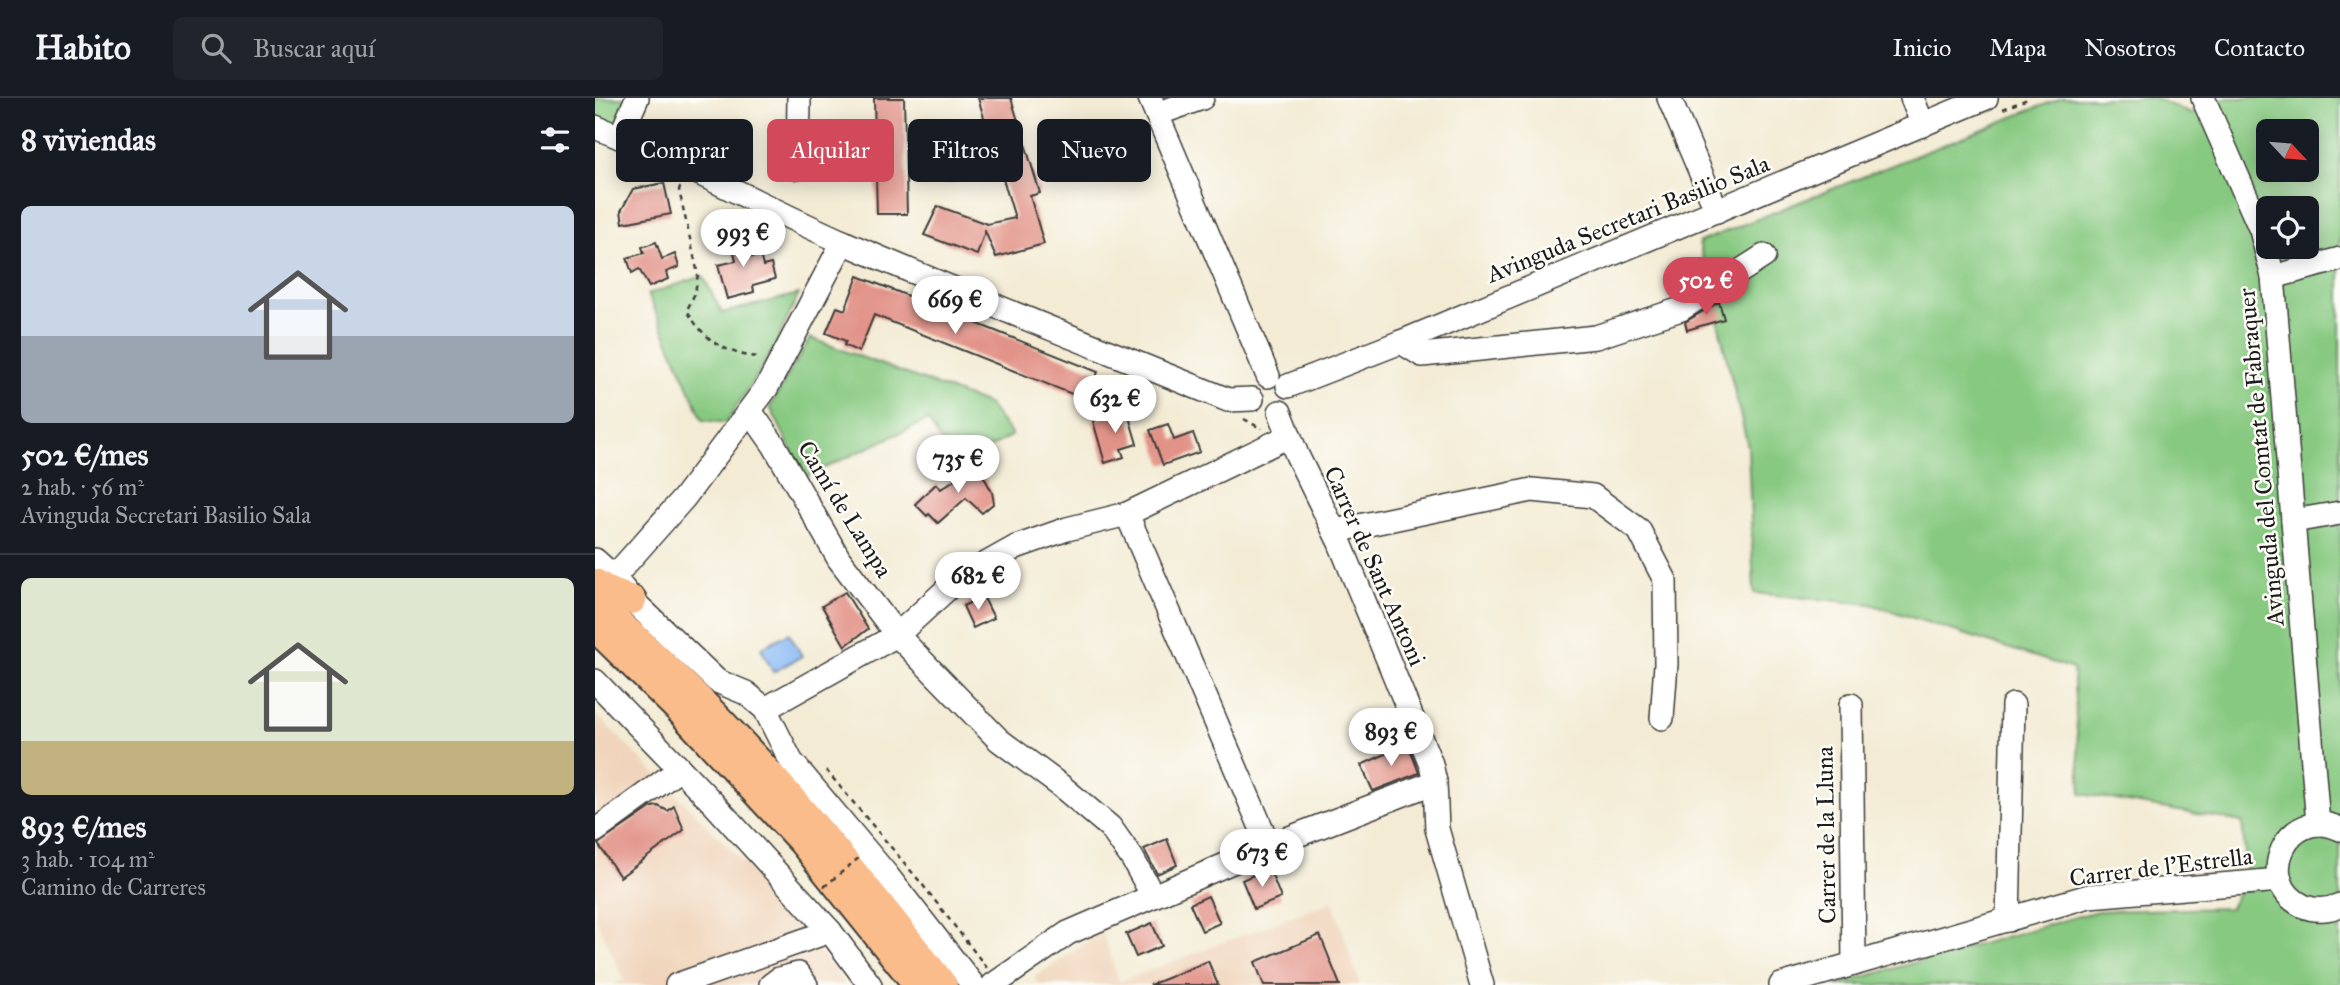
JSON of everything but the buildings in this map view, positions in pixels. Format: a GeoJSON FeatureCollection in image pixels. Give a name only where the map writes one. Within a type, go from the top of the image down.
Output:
{"type":"FeatureCollection","features":[{"type":"Feature","properties":{"kind":"main road"},"geometry":{"type":"LineString","coordinates":[[604,580],[612,593],[632,600]]}},
{"type":"Feature","properties":{"kind":"main road"},"geometry":{"type":"LineString","coordinates":[[595,601],[733,735],[852,869],[943,985]]}},
{"type":"Feature","properties":{"kind":"main road"},"geometry":{"type":"LineString","coordinates":[[595,627],[680,710],[802,841],[918,985]]}},
{"type":"Feature","properties":{"kind":"street"},"geometry":{"type":"LineString","coordinates":[[628,119],[637,98]]}},
{"type":"Feature","properties":{"kind":"street"},"geometry":{"type":"LineString","coordinates":[[799,98],[799,119]]}},
{"type":"Feature","properties":{"kind":"street"},"geometry":{"type":"LineString","coordinates":[[1202,98],[1153,106],[1268,376]]}},
{"type":"Feature","properties":{"kind":"street"},"geometry":{"type":"LineString","coordinates":[[1669,98],[1717,211]]}},
{"type":"Feature","properties":{"kind":"street"},"geometry":{"type":"LineString","coordinates":[[1912,98],[1923,125]]}},
{"type":"Feature","properties":{"kind":"street","name":"Avinguda Secretari Basilio Sala"},"geometry":{"type":"LineString","coordinates":[[1288,386],[1401,342],[1986,98]]}},
{"type":"Feature","properties":{"kind":"street","name":"Avinguda del Comtat de Fabraquer"},"geometry":{"type":"LineString","coordinates":[[2203,98],[2261,230],[2273,277],[2293,521],[2329,826]]}},
{"type":"Feature","properties":{"kind":"street"},"geometry":{"type":"LineString","coordinates":[[595,127],[616,135]]}},
{"type":"Feature","properties":{"kind":"street"},"geometry":{"type":"LineString","coordinates":[[717,182],[843,242],[1228,400],[1252,399]]}},
{"type":"Feature","properties":{"kind":"street"},"geometry":{"type":"LineString","coordinates":[[595,560],[604,580],[684,498],[750,411],[782,358],[843,242]]}},
{"type":"Feature","properties":{"kind":"street"},"geometry":{"type":"LineString","coordinates":[[1401,342],[1422,355],[1596,337],[1681,309],[1764,256]]}},
{"type":"Feature","properties":{"kind":"street"},"geometry":{"type":"LineString","coordinates":[[2273,277],[2340,259]]}},
{"type":"Feature","properties":{"kind":"street"},"geometry":{"type":"LineString","coordinates":[[1268,376],[1280,377],[1288,386],[1290,398],[1285,408],[1275,414],[1258,409],[1252,399],[1255,384],[1268,376]]}},
{"type":"Feature","properties":{"kind":"street","name":"Camí de Lampa"},"geometry":{"type":"LineString","coordinates":[[750,411],[774,445],[839,559],[897,635],[999,740],[1110,827],[1132,858],[1153,896]]}},
{"type":"Feature","properties":{"kind":"street","name":"Carrer de Sant Antoni"},"geometry":{"type":"LineString","coordinates":[[1280,412],[1335,531],[1431,764],[1435,782],[1437,829],[1482,985]]}},
{"type":"Feature","properties":{"kind":"street"},"geometry":{"type":"LineString","coordinates":[[765,709],[897,635],[957,580],[1016,547],[1067,528],[1127,514],[1289,436]]}},
{"type":"Feature","properties":{"kind":"street"},"geometry":{"type":"LineString","coordinates":[[1335,531],[1532,490],[1593,496],[1639,530],[1665,580],[1666,664],[1662,718]]}},
{"type":"Feature","properties":{"kind":"street"},"geometry":{"type":"LineString","coordinates":[[2293,521],[2340,513]]}},
{"type":"Feature","properties":{"kind":"street"},"geometry":{"type":"LineString","coordinates":[[1127,514],[1269,846]]}},
{"type":"Feature","properties":{"kind":"street"},"geometry":{"type":"LineString","coordinates":[[632,600],[717,681],[746,693],[765,709],[791,761],[886,874],[973,985]]}},
{"type":"Feature","properties":{"kind":"street"},"geometry":{"type":"LineString","coordinates":[[595,681],[830,931],[870,985]]}},
{"type":"Feature","properties":{"kind":"street","name":"Carrer de la Lluna"},"geometry":{"type":"LineString","coordinates":[[1851,705],[1854,964]]}},
{"type":"Feature","properties":{"kind":"street"},"geometry":{"type":"LineString","coordinates":[[2008,919],[2013,705]]}},
{"type":"Feature","properties":{"kind":"street"},"geometry":{"type":"LineString","coordinates":[[595,831],[680,769]]}},
{"type":"Feature","properties":{"kind":"street"},"geometry":{"type":"LineString","coordinates":[[993,985],[1068,933],[1269,846],[1435,782]]}},
{"type":"Feature","properties":{"kind":"street"},"geometry":{"type":"LineString","coordinates":[[2329,826],[2305,827],[2294,833],[2285,842],[2278,867],[2280,880],[2295,901],[2307,908],[2320,910],[2340,905]]}},
{"type":"Feature","properties":{"kind":"street","name":"Carrer de l'Estrella"},"geometry":{"type":"LineString","coordinates":[[1781,985],[2089,897],[2280,880]]}},
{"type":"Feature","properties":{"kind":"street"},"geometry":{"type":"LineString","coordinates":[[677,985],[830,931]]}},
{"type":"Feature","properties":{"kind":"street"},"geometry":{"type":"LineString","coordinates":[[768,951],[775,982],[798,974],[806,985]]}},
{"type":"Feature","properties":{"kind":"path"},"geometry":{"type":"LineString","coordinates":[[681,182],[679,190],[698,274],[695,293],[687,310],[692,320],[707,338],[721,348],[744,357],[782,358]]}},
{"type":"Feature","properties":{"kind":"path"},"geometry":{"type":"LineString","coordinates":[[824,887],[861,856]]}},
{"type":"Feature","properties":{"kind":"shaded area"},"geometry":{"type":"Polygon","coordinates":[[[595,713],[775,894],[845,985],[612,985],[624,980],[595,916],[595,713]]]}},
{"type":"Feature","properties":{"kind":"shaded area"},"geometry":{"type":"Polygon","coordinates":[[[1333,901],[1360,985],[1039,985],[1035,977],[1102,932],[1119,982],[1333,901]]]}},
{"type":"Feature","properties":{"kind":"green space"},"geometry":{"type":"Polygon","coordinates":[[[595,98],[637,98],[628,119],[616,119],[616,135],[595,127],[595,98]]]}},
{"type":"Feature","properties":{"kind":"green space"},"geometry":{"type":"Polygon","coordinates":[[[2061,98],[2155,98],[2191,114],[2223,98],[2340,98],[2340,985],[1835,985],[2097,911],[2230,908],[2247,875],[2242,822],[2081,794],[2073,669],[1870,604],[1754,593],[1748,447],[1699,242],[2061,98]]]}},
{"type":"Feature","properties":{"kind":"green space"},"geometry":{"type":"Polygon","coordinates":[[[703,276],[722,313],[799,294],[773,350],[726,423],[703,420],[648,294],[703,276]]]}},
{"type":"Feature","properties":{"kind":"green space"},"geometry":{"type":"Polygon","coordinates":[[[810,338],[988,404],[1012,435],[957,467],[928,420],[805,477],[770,407],[810,338]]]}},
{"type":"Feature","properties":{"kind":"water"},"geometry":{"type":"Polygon","coordinates":[[[789,633],[802,656],[773,672],[761,648],[789,633]]]}}]}
